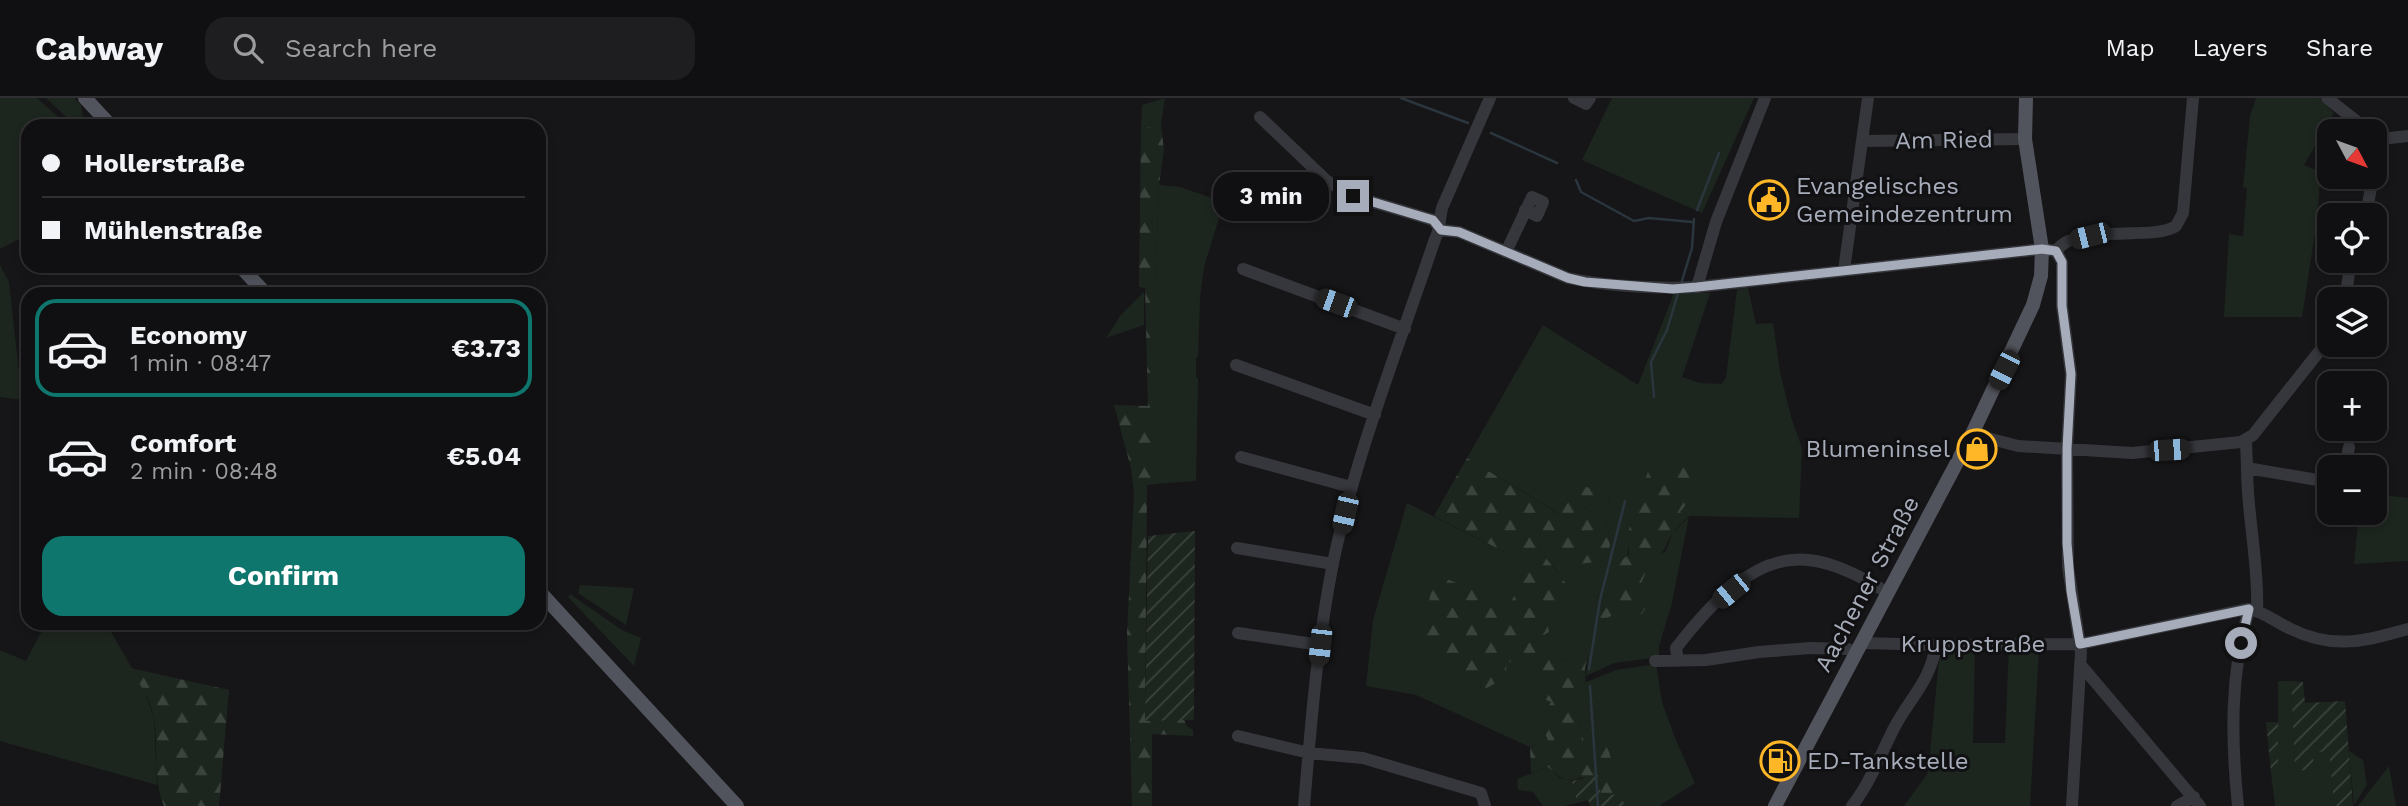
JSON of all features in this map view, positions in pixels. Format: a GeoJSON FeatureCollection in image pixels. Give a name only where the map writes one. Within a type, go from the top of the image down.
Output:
{"type":"FeatureCollection","features":[{"type":"Feature","properties":{"kind":"main road"},"geometry":{"type":"LineString","coordinates":[[85,98],[104,119]]}},
{"type":"Feature","properties":{"kind":"main road","name":"Aachener Straße"},"geometry":{"type":"LineString","coordinates":[[1775,806],[1855,646],[1888,593],[1972,434],[2029,318],[2049,250],[2025,139],[2026,98]]}},
{"type":"Feature","properties":{"kind":"main road"},"geometry":{"type":"LineString","coordinates":[[246,273],[260,287]]}},
{"type":"Feature","properties":{"kind":"main road"},"geometry":{"type":"LineString","coordinates":[[546,599],[737,806]]}},
{"type":"Feature","properties":{"kind":"street"},"geometry":{"type":"LineString","coordinates":[[1304,806],[1320,645],[1333,564],[1351,487],[1435,239],[1441,230],[1439,219],[1442,208],[1490,98]]}},
{"type":"Feature","properties":{"kind":"street"},"geometry":{"type":"LineString","coordinates":[[1574,98],[1586,103],[1590,98]]}},
{"type":"Feature","properties":{"kind":"street"},"geometry":{"type":"LineString","coordinates":[[1686,288],[1716,222],[1765,98]]}},
{"type":"Feature","properties":{"kind":"street"},"geometry":{"type":"LineString","coordinates":[[1844,270],[1868,98]]}},
{"type":"Feature","properties":{"kind":"street"},"geometry":{"type":"LineString","coordinates":[[1260,117],[1327,181],[1353,196],[1433,220],[1441,230],[1459,232],[1568,278],[1585,282],[1686,288],[2049,250],[2090,236],[2113,232],[2162,231],[2176,226],[2183,213],[2193,98]]}},
{"type":"Feature","properties":{"kind":"street"},"geometry":{"type":"LineString","coordinates":[[2327,98],[2354,119]]}},
{"type":"Feature","properties":{"kind":"street"},"geometry":{"type":"LineString","coordinates":[[2387,137],[2408,136]]}},
{"type":"Feature","properties":{"kind":"street","name":"Am Ried"},"geometry":{"type":"LineString","coordinates":[[1863,141],[2025,139]]}},
{"type":"Feature","properties":{"kind":"street"},"geometry":{"type":"LineString","coordinates":[[1506,252],[1525,210]]}},
{"type":"Feature","properties":{"kind":"street"},"geometry":{"type":"LineString","coordinates":[[2049,250],[2062,262],[2062,306],[2071,374],[2067,449],[2068,567],[2080,644],[2072,806]]}},
{"type":"Feature","properties":{"kind":"street"},"geometry":{"type":"LineString","coordinates":[[1243,269],[1405,329]]}},
{"type":"Feature","properties":{"kind":"street"},"geometry":{"type":"LineString","coordinates":[[2238,806],[2232,752],[2233,699],[2241,643],[2253,610],[2253,541],[2247,502],[2246,441],[2317,354]]}},
{"type":"Feature","properties":{"kind":"street"},"geometry":{"type":"LineString","coordinates":[[1236,365],[1375,415]]}},
{"type":"Feature","properties":{"kind":"street"},"geometry":{"type":"LineString","coordinates":[[1972,434],[2004,444],[2132,453],[2246,441]]}},
{"type":"Feature","properties":{"kind":"street"},"geometry":{"type":"LineString","coordinates":[[2347,455],[2349,447]]}},
{"type":"Feature","properties":{"kind":"street"},"geometry":{"type":"LineString","coordinates":[[1241,457],[1351,487]]}},
{"type":"Feature","properties":{"kind":"street"},"geometry":{"type":"LineString","coordinates":[[2247,468],[2317,480]]}},
{"type":"Feature","properties":{"kind":"street"},"geometry":{"type":"LineString","coordinates":[[1237,548],[1333,564]]}},
{"type":"Feature","properties":{"kind":"street"},"geometry":{"type":"LineString","coordinates":[[1678,661],[1676,648],[1685,637],[1719,600],[1760,568],[1783,561],[1807,559],[1837,568],[1888,593]]}},
{"type":"Feature","properties":{"kind":"street"},"geometry":{"type":"LineString","coordinates":[[2253,610],[2308,638],[2334,643],[2364,640],[2408,629]]}},
{"type":"Feature","properties":{"kind":"street","name":"Kruppstraße"},"geometry":{"type":"LineString","coordinates":[[1656,661],[1706,660],[1759,652],[1855,646],[2080,644],[2253,610]]}},
{"type":"Feature","properties":{"kind":"street"},"geometry":{"type":"LineString","coordinates":[[1238,633],[1320,645]]}},
{"type":"Feature","properties":{"kind":"street"},"geometry":{"type":"LineString","coordinates":[[1852,806],[1865,788],[1907,705],[1929,674],[1936,645]]}},
{"type":"Feature","properties":{"kind":"street"},"geometry":{"type":"LineString","coordinates":[[2080,664],[2197,801],[2177,806]]}},
{"type":"Feature","properties":{"kind":"street"},"geometry":{"type":"LineString","coordinates":[[1238,736],[1309,753],[1363,758],[1481,793],[1485,806]]}},
{"type":"Feature","properties":{"kind":"green space"},"geometry":{"type":"Polygon","coordinates":[[[0,98],[37,98],[60,119],[21,119],[21,238],[0,249],[0,98]]]}},
{"type":"Feature","properties":{"kind":"green space"},"geometry":{"type":"Polygon","coordinates":[[[46,98],[74,98],[81,105],[83,118],[68,119],[46,98]]]}},
{"type":"Feature","properties":{"kind":"green space"},"geometry":{"type":"Polygon","coordinates":[[[1165,98],[1161,125],[1141,129],[1142,105],[1165,98]]]}},
{"type":"Feature","properties":{"kind":"green space"},"geometry":{"type":"Polygon","coordinates":[[[1612,98],[1754,98],[1702,213],[1582,160],[1612,98]]]}},
{"type":"Feature","properties":{"kind":"green space"},"geometry":{"type":"Polygon","coordinates":[[[2256,98],[2319,98],[2334,113],[2331,119],[2317,119],[2317,142],[2304,165],[2317,170],[2317,189],[2319,189],[2317,233],[2302,317],[2224,317],[2229,234],[2243,236],[2247,188],[2243,187],[2250,116],[2256,98]]]}},
{"type":"Feature","properties":{"kind":"green space"},"geometry":{"type":"Polygon","coordinates":[[[1161,125],[1164,150],[1159,185],[1155,283],[1155,484],[1147,485],[1145,721],[1184,720],[1193,730],[1193,736],[1152,734],[1152,806],[1132,806],[1127,634],[1134,494],[1131,468],[1114,405],[1148,406],[1145,288],[1139,287],[1141,129],[1161,125]]]}},
{"type":"Feature","properties":{"kind":"green space"},"geometry":{"type":"Polygon","coordinates":[[[1159,185],[1180,187],[1224,202],[1204,267],[1200,297],[1196,358],[1196,481],[1155,484],[1155,283],[1159,185]]]}},
{"type":"Feature","properties":{"kind":"green space"},"geometry":{"type":"Polygon","coordinates":[[[0,265],[9,282],[21,400],[0,397],[0,265]]]}},
{"type":"Feature","properties":{"kind":"green space"},"geometry":{"type":"Polygon","coordinates":[[[1748,288],[1756,324],[1773,323],[1780,372],[1802,448],[1799,518],[1689,516],[1689,517],[1672,603],[1659,646],[1659,657],[1614,663],[1586,676],[1588,657],[1563,661],[1553,656],[1551,702],[1539,721],[1548,740],[1530,747],[1416,695],[1366,686],[1373,620],[1407,503],[1526,563],[1510,606],[1422,654],[1482,680],[1479,692],[1506,663],[1521,657],[1531,643],[1549,632],[1548,626],[1535,619],[1559,574],[1539,549],[1547,535],[1561,522],[1574,520],[1588,505],[1608,502],[1609,493],[1560,514],[1467,458],[1543,325],[1638,385],[1674,293],[1710,293],[1682,377],[1700,383],[1721,384],[1726,378],[1737,289],[1748,288]],[[1648,471],[1638,513],[1629,528],[1624,580],[1606,595],[1593,597],[1636,596],[1648,567],[1646,560],[1665,552],[1673,533],[1689,517],[1679,512],[1694,495],[1648,471]],[[1593,512],[1567,536],[1550,538],[1610,546],[1607,522],[1593,512]]]}},
{"type":"Feature","properties":{"kind":"green space"},"geometry":{"type":"Polygon","coordinates":[[[1144,292],[1144,325],[1106,338],[1120,316],[1144,292]]]}},
{"type":"Feature","properties":{"kind":"green space"},"geometry":{"type":"Polygon","coordinates":[[[1467,458],[1559,514],[1581,486],[1609,492],[1608,502],[1588,505],[1574,520],[1561,522],[1562,530],[1547,535],[1539,549],[1567,585],[1562,609],[1536,619],[1548,626],[1549,632],[1531,643],[1542,657],[1526,663],[1521,657],[1507,663],[1505,677],[1479,693],[1482,680],[1422,654],[1433,573],[1510,606],[1526,563],[1434,516],[1467,458]]]}},
{"type":"Feature","properties":{"kind":"green space"},"geometry":{"type":"Polygon","coordinates":[[[1682,459],[1699,478],[1694,495],[1680,512],[1689,516],[1675,531],[1661,554],[1647,560],[1648,567],[1636,596],[1647,605],[1642,614],[1620,626],[1616,623],[1615,614],[1603,620],[1592,614],[1593,597],[1606,595],[1624,580],[1615,564],[1629,555],[1629,528],[1638,513],[1633,501],[1642,491],[1648,471],[1682,459]]]}},
{"type":"Feature","properties":{"kind":"green space"},"geometry":{"type":"Polygon","coordinates":[[[2387,495],[2408,498],[2408,561],[2354,564],[2358,525],[2387,525],[2387,495]]]}},
{"type":"Feature","properties":{"kind":"green space"},"geometry":{"type":"Polygon","coordinates":[[[1593,512],[1607,522],[1610,546],[1604,561],[1561,566],[1547,550],[1550,538],[1567,536],[1572,526],[1593,512]]]}},
{"type":"Feature","properties":{"kind":"green space"},"geometry":{"type":"Polygon","coordinates":[[[1195,531],[1194,720],[1145,721],[1148,536],[1195,531]]]}},
{"type":"Feature","properties":{"kind":"green space"},"geometry":{"type":"Polygon","coordinates":[[[580,585],[634,588],[626,625],[578,593],[580,585]]]}},
{"type":"Feature","properties":{"kind":"green space"},"geometry":{"type":"Polygon","coordinates":[[[570,594],[622,630],[641,638],[634,666],[568,597],[570,594]]]}},
{"type":"Feature","properties":{"kind":"green space"},"geometry":{"type":"Polygon","coordinates":[[[42,630],[110,630],[142,686],[154,717],[157,785],[0,741],[0,650],[26,661],[42,630]]]}},
{"type":"Feature","properties":{"kind":"green space"},"geometry":{"type":"Polygon","coordinates":[[[2009,647],[2039,649],[2030,806],[1904,806],[1928,773],[1940,650],[1975,648],[1973,743],[2005,743],[2009,647]]]}},
{"type":"Feature","properties":{"kind":"green space"},"geometry":{"type":"Polygon","coordinates":[[[1553,656],[1563,661],[1588,656],[1585,668],[1586,686],[1578,697],[1578,717],[1585,746],[1607,744],[1620,793],[1601,799],[1582,777],[1564,779],[1548,767],[1531,773],[1530,747],[1548,740],[1539,721],[1551,702],[1539,697],[1532,678],[1540,667],[1542,657],[1553,656]]]}},
{"type":"Feature","properties":{"kind":"green space"},"geometry":{"type":"Polygon","coordinates":[[[1656,664],[1662,702],[1695,783],[1659,806],[1625,806],[1620,793],[1585,746],[1578,717],[1578,697],[1586,682],[1616,670],[1656,664]]]}},
{"type":"Feature","properties":{"kind":"green space"},"geometry":{"type":"Polygon","coordinates":[[[130,668],[229,690],[219,806],[164,806],[158,784],[152,711],[130,668]]]}},
{"type":"Feature","properties":{"kind":"green space"},"geometry":{"type":"Polygon","coordinates":[[[2278,681],[2291,681],[2295,770],[2314,769],[2313,754],[2329,750],[2334,806],[2275,806],[2271,773],[2278,771],[2278,681]]]}},
{"type":"Feature","properties":{"kind":"green space"},"geometry":{"type":"Polygon","coordinates":[[[2291,681],[2303,682],[2305,703],[2345,701],[2353,806],[2334,806],[2329,750],[2313,754],[2314,769],[2295,771],[2291,681]]]}},
{"type":"Feature","properties":{"kind":"green space"},"geometry":{"type":"Polygon","coordinates":[[[2266,722],[2278,722],[2278,772],[2271,773],[2266,722]]]}},
{"type":"Feature","properties":{"kind":"green space"},"geometry":{"type":"Polygon","coordinates":[[[2349,751],[2363,760],[2367,785],[2354,805],[2349,751]]]}},
{"type":"Feature","properties":{"kind":"green space"},"geometry":{"type":"Polygon","coordinates":[[[2389,766],[2396,806],[2358,806],[2389,766]]]}},
{"type":"Feature","properties":{"kind":"green space"},"geometry":{"type":"Polygon","coordinates":[[[1548,767],[1560,778],[1572,781],[1577,803],[1543,806],[1533,792],[1518,790],[1517,779],[1548,767]]]}},
{"type":"Feature","properties":{"kind":"green space"},"geometry":{"type":"Polygon","coordinates":[[[1598,775],[1601,798],[1620,793],[1625,806],[1590,806],[1588,800],[1577,803],[1572,781],[1598,775]]]}},
{"type":"Feature","properties":{"kind":"waterway"},"geometry":{"type":"LineString","coordinates":[[1401,98],[1468,123]]}},
{"type":"Feature","properties":{"kind":"waterway"},"geometry":{"type":"LineString","coordinates":[[1491,133],[1557,163]]}},
{"type":"Feature","properties":{"kind":"waterway"},"geometry":{"type":"LineString","coordinates":[[1697,210],[1719,153]]}},
{"type":"Feature","properties":{"kind":"waterway"},"geometry":{"type":"LineString","coordinates":[[1576,180],[1581,192],[1634,221],[1649,218],[1692,222]]}},
{"type":"Feature","properties":{"kind":"waterway"},"geometry":{"type":"LineString","coordinates":[[1681,284],[1692,248],[1694,219]]}},
{"type":"Feature","properties":{"kind":"waterway"},"geometry":{"type":"LineString","coordinates":[[1654,397],[1651,362],[1667,330],[1679,290]]}},
{"type":"Feature","properties":{"kind":"waterway"},"geometry":{"type":"LineString","coordinates":[[1589,669],[1600,600],[1625,501]]}},
{"type":"Feature","properties":{"kind":"waterway"},"geometry":{"type":"LineString","coordinates":[[1590,686],[1598,806]]}},
{"type":"Feature","properties":{"kind":"place","name":"Evangelisches Gemeindezentrum"},"geometry":{"type":"Point","coordinates":[1769,200]}},
{"type":"Feature","properties":{"kind":"place","name":"Blumeninsel"},"geometry":{"type":"Point","coordinates":[1977,449]}},
{"type":"Feature","properties":{"kind":"place","name":"ED-Tankstelle"},"geometry":{"type":"Point","coordinates":[1780,761]}},
{"type":"Feature","properties":{"kind":"route"},"geometry":{"type":"LineString","coordinates":[[1353,196],[1433,220],[1441,230],[1459,232],[1568,278],[1585,282],[1673,289],[2042,249],[2056,251],[2062,258],[2062,306],[2071,374],[2067,449],[2067,543],[2071,591],[2080,644],[2249,609],[2241,643]]}}]}
